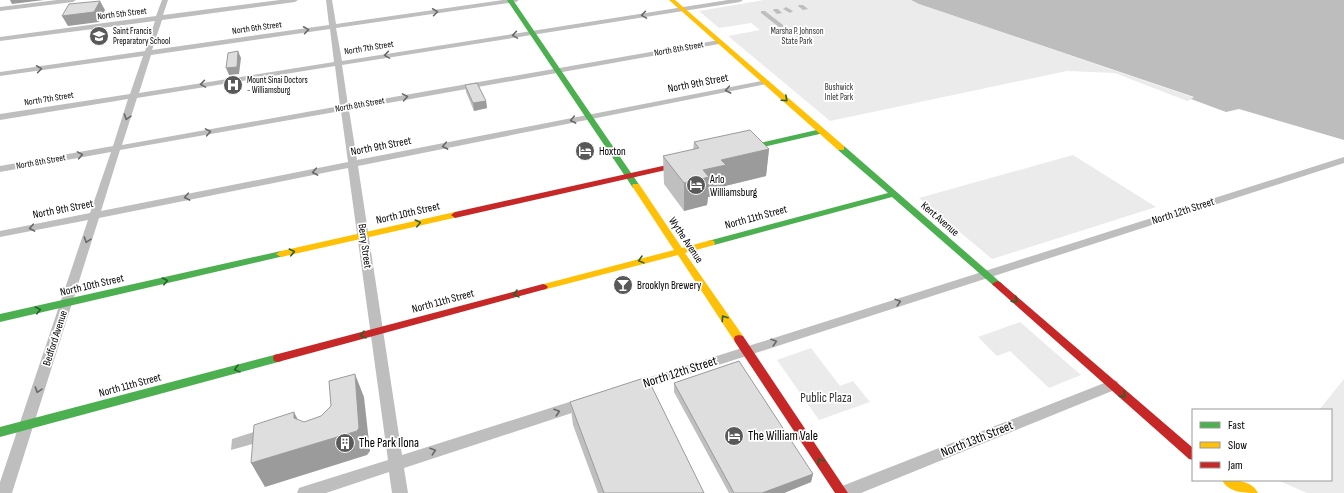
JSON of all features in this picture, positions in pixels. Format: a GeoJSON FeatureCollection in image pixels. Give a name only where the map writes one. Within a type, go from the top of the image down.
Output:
{"type":"FeatureCollection","features":[{"type":"Feature","properties":{"kind":"main road","name":"Wythe Avenue"},"geometry":{"type":"LineString","coordinates":[[512,0],[628,176],[842,493]]}},
{"type":"Feature","properties":{"kind":"main road","name":"Kent Avenue"},"geometry":{"type":"LineString","coordinates":[[672,0],[821,132],[1192,454]]}},
{"type":"Feature","properties":{"kind":"main road"},"geometry":{"type":"LineString","coordinates":[[739,150],[821,132]]}},
{"type":"Feature","properties":{"kind":"main road","name":"North 10th Street"},"geometry":{"type":"LineString","coordinates":[[0,318],[694,161]]}},
{"type":"Feature","properties":{"kind":"main road","name":"North 11th Street"},"geometry":{"type":"LineString","coordinates":[[0,432],[893,194]]}},
{"type":"Feature","properties":{"kind":"main road"},"geometry":{"type":"LineString","coordinates":[[1230,481],[1252,493]]}},
{"type":"Feature","properties":{"kind":"street"},"geometry":{"type":"LineString","coordinates":[[0,8],[73,0]]}},
{"type":"Feature","properties":{"kind":"street","name":"Bedford Avenue"},"geometry":{"type":"LineString","coordinates":[[4,493],[165,0]]}},
{"type":"Feature","properties":{"kind":"street","name":"North 5th Street"},"geometry":{"type":"LineString","coordinates":[[0,39],[295,0]]}},
{"type":"Feature","properties":{"kind":"street","name":"Berry Street"},"geometry":{"type":"LineString","coordinates":[[329,0],[400,493]]}},
{"type":"Feature","properties":{"kind":"street","name":"North 6th Street"},"geometry":{"type":"LineString","coordinates":[[0,74],[512,0]]}},
{"type":"Feature","properties":{"kind":"street","name":"North 7th Street"},"geometry":{"type":"LineString","coordinates":[[0,116],[740,0]]}},
{"type":"Feature","properties":{"kind":"street"},"geometry":{"type":"LineString","coordinates":[[762,12],[781,26]]}},
{"type":"Feature","properties":{"kind":"street","name":"North 8th Street"},"geometry":{"type":"LineString","coordinates":[[0,169],[719,42]]}},
{"type":"Feature","properties":{"kind":"street","name":"North 9th Street"},"geometry":{"type":"LineString","coordinates":[[0,234],[766,82]]}},
{"type":"Feature","properties":{"kind":"street","name":"North 12th Street"},"geometry":{"type":"LineString","coordinates":[[621,391],[1344,160]]}},
{"type":"Feature","properties":{"kind":"street","name":"North 13th Street"},"geometry":{"type":"LineString","coordinates":[[842,493],[1112,385]]}},
{"type":"Feature","properties":{"kind":"street"},"geometry":{"type":"LineString","coordinates":[[306,493],[598,398]]}},
{"type":"Feature","properties":{"kind":"green space"},"geometry":{"type":"Polygon","coordinates":[[[764,0],[911,0],[1195,98],[1187,101],[1115,73],[1067,71],[830,121],[728,36],[760,30],[751,23],[719,28],[699,11],[764,0]]]}},
{"type":"Feature","properties":{"kind":"green space"},"geometry":{"type":"Polygon","coordinates":[[[1073,155],[1156,207],[992,259],[919,198],[1073,155]]]}},
{"type":"Feature","properties":{"kind":"green space"},"geometry":{"type":"Polygon","coordinates":[[[1020,322],[1081,375],[1049,388],[1010,351],[997,356],[978,337],[1020,322]]]}},
{"type":"Feature","properties":{"kind":"green space","name":"Public Plaza"},"geometry":{"type":"Polygon","coordinates":[[[811,348],[840,386],[853,381],[870,402],[819,420],[777,360],[811,348]]]}},
{"type":"Feature","properties":{"kind":"green space"},"geometry":{"type":"Polygon","coordinates":[[[1344,379],[1344,493],[1307,493],[1279,481],[1332,481],[1332,409],[1320,409],[1344,379]]]}},
{"type":"Feature","properties":{"kind":"shaded area"},"geometry":{"type":"Polygon","coordinates":[[[911,0],[1344,0],[1344,140],[1239,109],[1226,112],[1191,99],[1194,97],[911,0]]]}},
{"type":"Feature","properties":{"kind":"shaded area"},"geometry":{"type":"Polygon","coordinates":[[[263,429],[263,441],[231,450],[232,439],[263,429]]]}},
{"type":"Feature","properties":{"kind":"building"},"geometry":{"type":"Polygon","coordinates":[[[100,1],[94,12],[62,16],[69,4],[100,1]]]}},
{"type":"Feature","properties":{"kind":"building"},"geometry":{"type":"Polygon","coordinates":[[[238,51],[237,67],[226,68],[228,53],[238,51]]]}},
{"type":"Feature","properties":{"kind":"building"},"geometry":{"type":"Polygon","coordinates":[[[477,83],[486,101],[473,103],[465,85],[477,83]]]}},
{"type":"Feature","properties":{"kind":"building"},"geometry":{"type":"Polygon","coordinates":[[[750,130],[769,149],[721,160],[726,165],[703,170],[709,177],[684,183],[663,156],[699,148],[694,142],[750,130]]]}},
{"type":"Feature","properties":{"kind":"building","name":"The William Vale"},"geometry":{"type":"Polygon","coordinates":[[[739,361],[813,474],[762,493],[734,493],[674,383],[739,361]]]}},
{"type":"Feature","properties":{"kind":"building"},"geometry":{"type":"Polygon","coordinates":[[[355,374],[359,428],[357,431],[251,463],[254,425],[294,412],[294,418],[304,422],[321,416],[331,406],[329,381],[355,374]]]}},
{"type":"Feature","properties":{"kind":"building"},"geometry":{"type":"Polygon","coordinates":[[[647,377],[704,493],[604,493],[570,402],[647,377]]]}},
{"type":"Feature","properties":{"kind":"traffic: fast"},"geometry":{"type":"LineString","coordinates":[[510,0],[636,186]]}},
{"type":"Feature","properties":{"kind":"traffic: fast"},"geometry":{"type":"LineString","coordinates":[[745,149],[821,131]]}},
{"type":"Feature","properties":{"kind":"traffic: fast"},"geometry":{"type":"LineString","coordinates":[[841,148],[997,284]]}},
{"type":"Feature","properties":{"kind":"traffic: fast"},"geometry":{"type":"LineString","coordinates":[[711,243],[893,194]]}},
{"type":"Feature","properties":{"kind":"traffic: fast"},"geometry":{"type":"LineString","coordinates":[[0,318],[281,254]]}},
{"type":"Feature","properties":{"kind":"traffic: fast"},"geometry":{"type":"LineString","coordinates":[[0,432],[278,358]]}},
{"type":"Feature","properties":{"kind":"traffic: slow"},"geometry":{"type":"LineString","coordinates":[[672,0],[841,148]]}},
{"type":"Feature","properties":{"kind":"traffic: slow"},"geometry":{"type":"LineString","coordinates":[[636,186],[739,339]]}},
{"type":"Feature","properties":{"kind":"traffic: slow"},"geometry":{"type":"LineString","coordinates":[[281,254],[455,215]]}},
{"type":"Feature","properties":{"kind":"traffic: slow"},"geometry":{"type":"LineString","coordinates":[[543,287],[711,243]]}},
{"type":"Feature","properties":{"kind":"traffic: slow"},"geometry":{"type":"LineString","coordinates":[[1230,481],[1252,493]]}},
{"type":"Feature","properties":{"kind":"traffic: jam"},"geometry":{"type":"LineString","coordinates":[[455,215],[685,163]]}},
{"type":"Feature","properties":{"kind":"traffic: jam"},"geometry":{"type":"LineString","coordinates":[[997,284],[1192,454]]}},
{"type":"Feature","properties":{"kind":"traffic: jam"},"geometry":{"type":"LineString","coordinates":[[278,358],[543,287]]}},
{"type":"Feature","properties":{"kind":"traffic: jam"},"geometry":{"type":"LineString","coordinates":[[739,339],[842,493]]}},
{"type":"Feature","properties":{"kind":"place","name":"Saint Francis Preparatory School"},"geometry":{"type":"Point","coordinates":[99,36]}},
{"type":"Feature","properties":{"kind":"place","name":"Mount Sinai Doctors - Williamsburg"},"geometry":{"type":"Point","coordinates":[233,85]}},
{"type":"Feature","properties":{"kind":"place","name":"Hoxton"},"geometry":{"type":"Point","coordinates":[585,151]}},
{"type":"Feature","properties":{"kind":"place","name":"Arlo Williamsburg"},"geometry":{"type":"Point","coordinates":[696,185]}},
{"type":"Feature","properties":{"kind":"place","name":"Brooklyn Brewery"},"geometry":{"type":"Point","coordinates":[623,285]}},
{"type":"Feature","properties":{"kind":"place","name":"The William Vale"},"geometry":{"type":"Point","coordinates":[734,436]}},
{"type":"Feature","properties":{"kind":"place","name":"The Park Ilona"},"geometry":{"type":"Point","coordinates":[345,443]}},
{"type":"Feature","properties":{"kind":"park label","name":"Marsha P. Johnson State Park"},"geometry":{"type":"Point","coordinates":[797,36]}},
{"type":"Feature","properties":{"kind":"park label","name":"Bushwick Inlet Park"},"geometry":{"type":"Point","coordinates":[839,92]}}]}
